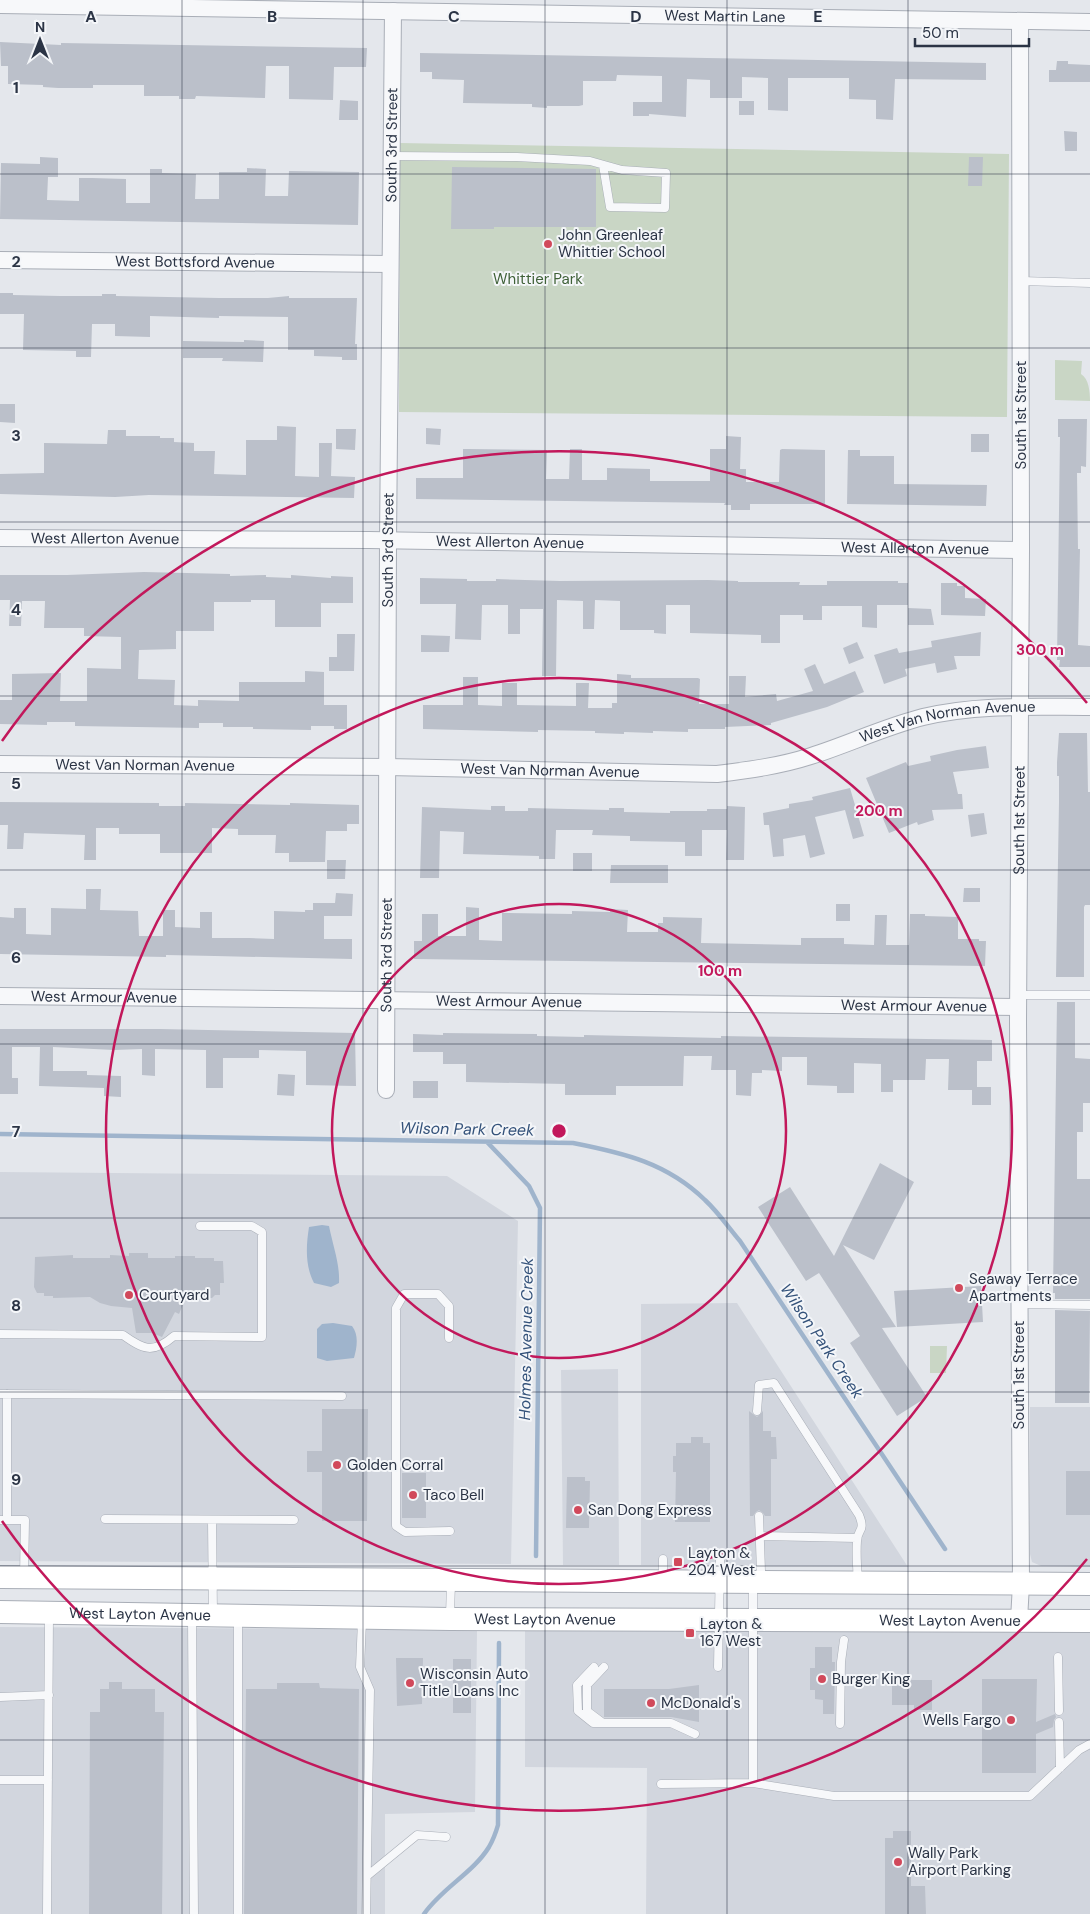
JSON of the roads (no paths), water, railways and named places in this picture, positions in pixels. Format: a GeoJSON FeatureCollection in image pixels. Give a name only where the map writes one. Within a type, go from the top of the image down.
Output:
{"type":"FeatureCollection","features":[{"type":"Feature","properties":{"kind":"main road"},"geometry":{"type":"LineString","coordinates":[[0,1578],[1090,1584]]}},
{"type":"Feature","properties":{"kind":"main road","name":"West Layton Avenue"},"geometry":{"type":"LineString","coordinates":[[0,1612],[450,1620],[1090,1620]]}},
{"type":"Feature","properties":{"kind":"street","name":"West Martin Lane"},"geometry":{"type":"LineString","coordinates":[[0,5],[162,4],[385,7],[1090,22]]}},
{"type":"Feature","properties":{"kind":"street","name":"South 3rd Street"},"geometry":{"type":"LineString","coordinates":[[385,7],[392,156],[388,541],[386,1090]]}},
{"type":"Feature","properties":{"kind":"street","name":"South 1st Street"},"geometry":{"type":"LineString","coordinates":[[1019,1620],[1021,1584],[1018,1001],[1021,550],[1020,21]]}},
{"type":"Feature","properties":{"kind":"street","name":"West Bottsford Avenue"},"geometry":{"type":"LineString","coordinates":[[0,260],[390,264]]}},
{"type":"Feature","properties":{"kind":"street","name":"West Allerton Avenue"},"geometry":{"type":"LineString","coordinates":[[0,538],[388,541],[1021,550]]}},
{"type":"Feature","properties":{"kind":"street","name":"West Van Norman Avenue"},"geometry":{"type":"LineString","coordinates":[[0,764],[387,767],[717,774],[767,768],[811,756],[884,728],[925,717],[975,708],[1090,707]]}},
{"type":"Feature","properties":{"kind":"street","name":"West Armour Avenue"},"geometry":{"type":"LineString","coordinates":[[0,996],[1018,1001]]}},
{"type":"Feature","properties":{"kind":"lane"},"geometry":{"type":"LineString","coordinates":[[392,156],[517,157],[590,161],[622,170],[666,172],[665,208],[610,207],[603,166]]}},
{"type":"Feature","properties":{"kind":"lane"},"geometry":{"type":"LineString","coordinates":[[1020,281],[1090,283]]}},
{"type":"Feature","properties":{"kind":"lane"},"geometry":{"type":"LineString","coordinates":[[1018,1001],[1090,995]]}},
{"type":"Feature","properties":{"kind":"lane"},"geometry":{"type":"LineString","coordinates":[[0,1334],[123,1335],[138,1346],[149,1348],[162,1346],[174,1336],[262,1337],[262,1232],[252,1226],[200,1226]]}},
{"type":"Feature","properties":{"kind":"lane"},"geometry":{"type":"LineString","coordinates":[[449,1338],[449,1306],[438,1294],[404,1294],[396,1308],[396,1526],[405,1532],[450,1531]]}},
{"type":"Feature","properties":{"kind":"lane"},"geometry":{"type":"LineString","coordinates":[[1019,1304],[1090,1305]]}},
{"type":"Feature","properties":{"kind":"lane"},"geometry":{"type":"LineString","coordinates":[[757,1412],[759,1384],[774,1383],[860,1515],[863,1524],[857,1538],[858,1583]]}},
{"type":"Feature","properties":{"kind":"lane"},"geometry":{"type":"LineString","coordinates":[[24,1578],[25,1520],[4,1520],[4,1394],[342,1396]]}},
{"type":"Feature","properties":{"kind":"lane"},"geometry":{"type":"LineString","coordinates":[[753,1783],[753,1582],[761,1571],[758,1516]]}},
{"type":"Feature","properties":{"kind":"lane"},"geometry":{"type":"LineString","coordinates":[[105,1520],[294,1520]]}},
{"type":"Feature","properties":{"kind":"lane"},"geometry":{"type":"LineString","coordinates":[[194,1914],[203,1615],[213,1579],[212,1520]]}},
{"type":"Feature","properties":{"kind":"lane"},"geometry":{"type":"LineString","coordinates":[[760,1536],[857,1538]]}},
{"type":"Feature","properties":{"kind":"lane"},"geometry":{"type":"LineString","coordinates":[[663,1559],[663,1582]]}},
{"type":"Feature","properties":{"kind":"lane"},"geometry":{"type":"LineString","coordinates":[[718,1666],[717,1637],[720,1619],[720,1560]]}},
{"type":"Feature","properties":{"kind":"lane"},"geometry":{"type":"LineString","coordinates":[[450,1620],[451,1580]]}},
{"type":"Feature","properties":{"kind":"lane"},"geometry":{"type":"LineString","coordinates":[[47,1914],[49,1614]]}},
{"type":"Feature","properties":{"kind":"lane"},"geometry":{"type":"LineString","coordinates":[[238,1616],[238,1914]]}},
{"type":"Feature","properties":{"kind":"lane"},"geometry":{"type":"LineString","coordinates":[[362,1618],[360,1667],[370,1690],[366,1914]]}},
{"type":"Feature","properties":{"kind":"lane"},"geometry":{"type":"LineString","coordinates":[[840,1724],[841,1662],[844,1640]]}},
{"type":"Feature","properties":{"kind":"lane"},"geometry":{"type":"LineString","coordinates":[[1058,1657],[1059,1711]]}},
{"type":"Feature","properties":{"kind":"lane"},"geometry":{"type":"LineString","coordinates":[[594,1667],[578,1685],[578,1711],[593,1723],[671,1723],[695,1734]]}},
{"type":"Feature","properties":{"kind":"lane"},"geometry":{"type":"LineString","coordinates":[[603,1723],[587,1711],[587,1685],[604,1667]]}},
{"type":"Feature","properties":{"kind":"lane"},"geometry":{"type":"LineString","coordinates":[[0,1697],[49,1695]]}},
{"type":"Feature","properties":{"kind":"lane"},"geometry":{"type":"LineString","coordinates":[[1059,1722],[1060,1768]]}},
{"type":"Feature","properties":{"kind":"lane"},"geometry":{"type":"LineString","coordinates":[[661,1784],[753,1783],[834,1796],[1030,1796],[1079,1750],[1090,1744]]}},
{"type":"Feature","properties":{"kind":"lane"},"geometry":{"type":"LineString","coordinates":[[0,1780],[48,1780]]}},
{"type":"Feature","properties":{"kind":"lane"},"geometry":{"type":"LineString","coordinates":[[367,1876],[417,1835],[446,1837]]}},
{"type":"Feature","properties":{"kind":"water"},"geometry":{"type":"Polygon","coordinates":[[[329,1226],[336,1255],[339,1283],[331,1287],[314,1283],[309,1270],[307,1249],[309,1227],[329,1226]]]}},
{"type":"Feature","properties":{"kind":"water"},"geometry":{"type":"Polygon","coordinates":[[[333,1323],[352,1326],[356,1333],[357,1341],[354,1358],[327,1361],[317,1358],[317,1329],[322,1324],[333,1323]]]}},
{"type":"Feature","properties":{"kind":"waterway","name":"Wilson Park Creek"},"geometry":{"type":"LineString","coordinates":[[0,1134],[573,1143],[610,1151],[660,1168],[691,1187],[719,1215],[740,1241],[945,1549]]}},
{"type":"Feature","properties":{"kind":"waterway","name":"Holmes Avenue Creek"},"geometry":{"type":"LineString","coordinates":[[487,1142],[529,1186],[540,1208],[536,1556]]}},
{"type":"Feature","properties":{"kind":"waterway","name":"Holmes Avenue Creek"},"geometry":{"type":"LineString","coordinates":[[424,1914],[439,1896],[475,1865],[490,1844],[498,1825],[499,1643]]}},
{"type":"Feature","properties":{"kind":"place","name":"John Greenleaf Whittier School"},"geometry":{"type":"Point","coordinates":[548,244]}},
{"type":"Feature","properties":{"kind":"place","name":"Seaway Terrace Apartments"},"geometry":{"type":"Point","coordinates":[959,1288]}},
{"type":"Feature","properties":{"kind":"place","name":"Courtyard"},"geometry":{"type":"Point","coordinates":[129,1295]}},
{"type":"Feature","properties":{"kind":"place","name":"Golden Corral"},"geometry":{"type":"Point","coordinates":[337,1465]}},
{"type":"Feature","properties":{"kind":"place","name":"Taco Bell"},"geometry":{"type":"Point","coordinates":[413,1495]}},
{"type":"Feature","properties":{"kind":"place","name":"San Dong Express"},"geometry":{"type":"Point","coordinates":[578,1510]}},
{"type":"Feature","properties":{"kind":"place","name":"Layton & 204 West"},"geometry":{"type":"Point","coordinates":[678,1562]}},
{"type":"Feature","properties":{"kind":"place","name":"Layton & 167 West"},"geometry":{"type":"Point","coordinates":[690,1633]}},
{"type":"Feature","properties":{"kind":"place","name":"Burger King"},"geometry":{"type":"Point","coordinates":[822,1679]}},
{"type":"Feature","properties":{"kind":"place","name":"Wisconsin Auto Title Loans Inc"},"geometry":{"type":"Point","coordinates":[410,1683]}},
{"type":"Feature","properties":{"kind":"place","name":"McDonald's"},"geometry":{"type":"Point","coordinates":[651,1703]}},
{"type":"Feature","properties":{"kind":"place","name":"Wells Fargo"},"geometry":{"type":"Point","coordinates":[1011,1720]}},
{"type":"Feature","properties":{"kind":"place","name":"Wally Park Airport Parking"},"geometry":{"type":"Point","coordinates":[898,1862]}},
{"type":"Feature","properties":{"kind":"park label","name":"Whittier Park"},"geometry":{"type":"Point","coordinates":[538,279]}}]}
